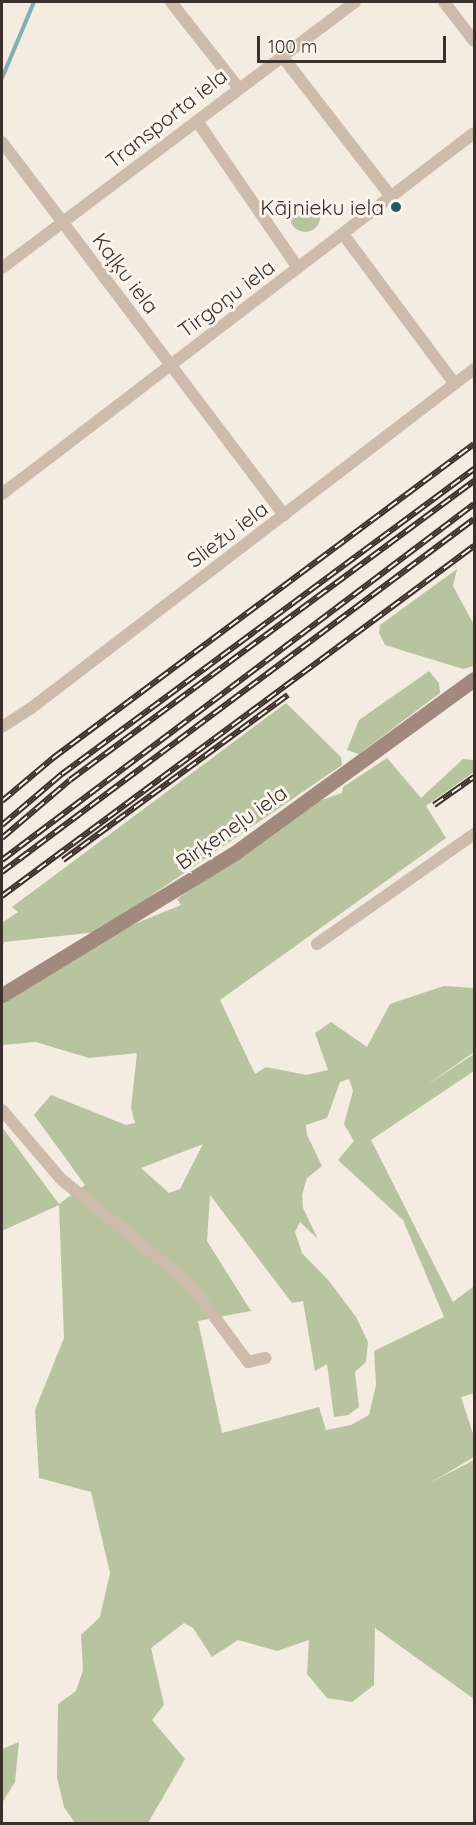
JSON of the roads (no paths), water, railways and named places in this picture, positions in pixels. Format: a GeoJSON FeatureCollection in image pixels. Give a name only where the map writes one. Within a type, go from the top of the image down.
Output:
{"type":"FeatureCollection","features":[{"type":"Feature","properties":{"kind":"main road","name":"Birķeneļu iela"},"geometry":{"type":"LineString","coordinates":[[2,995],[236,852],[474,679]]}},
{"type":"Feature","properties":{"kind":"street"},"geometry":{"type":"LineString","coordinates":[[171,2],[238,87]]}},
{"type":"Feature","properties":{"kind":"street","name":"Transporta iela"},"geometry":{"type":"LineString","coordinates":[[2,268],[197,121],[238,87],[355,2]]}},
{"type":"Feature","properties":{"kind":"street"},"geometry":{"type":"LineString","coordinates":[[444,2],[474,42]]}},
{"type":"Feature","properties":{"kind":"street"},"geometry":{"type":"LineString","coordinates":[[282,56],[392,198]]}},
{"type":"Feature","properties":{"kind":"street"},"geometry":{"type":"LineString","coordinates":[[197,121],[298,268]]}},
{"type":"Feature","properties":{"kind":"street","name":"Tirgoņu iela"},"geometry":{"type":"LineString","coordinates":[[2,494],[392,198],[474,133]]}},
{"type":"Feature","properties":{"kind":"street","name":"Kaļķu iela"},"geometry":{"type":"LineString","coordinates":[[2,142],[284,515]]}},
{"type":"Feature","properties":{"kind":"street"},"geometry":{"type":"LineString","coordinates":[[344,234],[455,384]]}},
{"type":"Feature","properties":{"kind":"street","name":"Sliežu iela"},"geometry":{"type":"LineString","coordinates":[[2,727],[30,710],[474,369]]}},
{"type":"Feature","properties":{"kind":"street"},"geometry":{"type":"LineString","coordinates":[[316,944],[474,834]]}},
{"type":"Feature","properties":{"kind":"street"},"geometry":{"type":"LineString","coordinates":[[2,1110],[61,1179],[189,1283],[248,1362],[266,1359]]}},
{"type":"Feature","properties":{"kind":"waterway"},"geometry":{"type":"LineString","coordinates":[[2,78],[34,2]]}},
{"type":"Feature","properties":{"kind":"railway"},"geometry":{"type":"LineString","coordinates":[[2,801],[53,758],[474,444]]}},
{"type":"Feature","properties":{"kind":"railway"},"geometry":{"type":"LineString","coordinates":[[2,825],[62,774],[474,469]]}},
{"type":"Feature","properties":{"kind":"railway"},"geometry":{"type":"LineString","coordinates":[[2,838],[70,780],[474,481]]}},
{"type":"Feature","properties":{"kind":"railway"},"geometry":{"type":"LineString","coordinates":[[2,860],[474,504]]}},
{"type":"Feature","properties":{"kind":"railway"},"geometry":{"type":"LineString","coordinates":[[2,872],[474,519]]}},
{"type":"Feature","properties":{"kind":"railway"},"geometry":{"type":"LineString","coordinates":[[2,896],[474,546]]}},
{"type":"Feature","properties":{"kind":"railway"},"geometry":{"type":"LineString","coordinates":[[63,860],[288,695]]}},
{"type":"Feature","properties":{"kind":"railway"},"geometry":{"type":"LineString","coordinates":[[434,805],[474,777]]}},
{"type":"Feature","properties":{"kind":"place","name":"Kājnieku iela"},"geometry":{"type":"Point","coordinates":[396,207]}}]}
